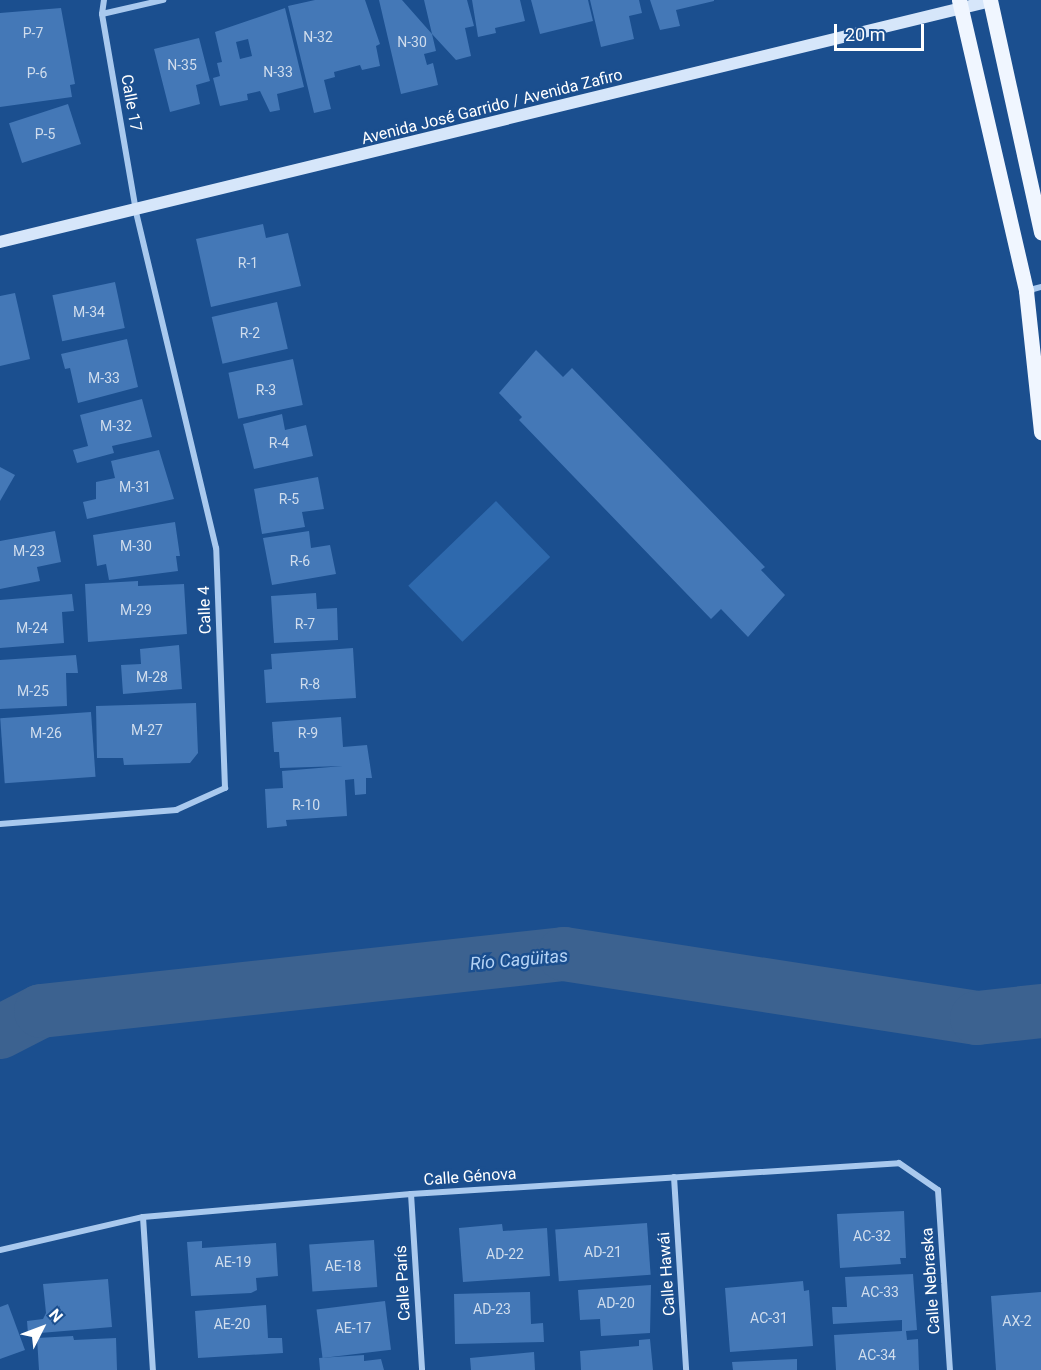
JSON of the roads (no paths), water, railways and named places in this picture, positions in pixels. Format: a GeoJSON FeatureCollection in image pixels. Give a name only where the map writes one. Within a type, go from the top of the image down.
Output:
{"type":"FeatureCollection","features":[{"type":"Feature","properties":{"kind":"main road"},"geometry":{"type":"LineString","coordinates":[[990,0],[1041,232]]}},
{"type":"Feature","properties":{"kind":"main road"},"geometry":{"type":"LineString","coordinates":[[961,4],[1033,289],[1041,432]]}},
{"type":"Feature","properties":{"kind":"street","name":"Calle 17"},"geometry":{"type":"LineString","coordinates":[[104,0],[102,14],[136,211]]}},
{"type":"Feature","properties":{"kind":"street"},"geometry":{"type":"LineString","coordinates":[[102,14],[163,0]]}},
{"type":"Feature","properties":{"kind":"street","name":"Avenida José Garrido / Avenida Zafiro"},"geometry":{"type":"LineString","coordinates":[[0,242],[136,211],[961,4],[990,0]]}},
{"type":"Feature","properties":{"kind":"street","name":"Calle 4"},"geometry":{"type":"LineString","coordinates":[[0,824],[176,810],[225,788],[216,548],[136,211]]}},
{"type":"Feature","properties":{"kind":"street","name":"Calle Génova"},"geometry":{"type":"LineString","coordinates":[[0,1250],[143,1216],[411,1194],[674,1177],[899,1163],[938,1190]]}},
{"type":"Feature","properties":{"kind":"street","name":"Calle Hawái"},"geometry":{"type":"LineString","coordinates":[[674,1177],[686,1370]]}},
{"type":"Feature","properties":{"kind":"street","name":"Calle Nebraska"},"geometry":{"type":"LineString","coordinates":[[938,1190],[950,1370]]}},
{"type":"Feature","properties":{"kind":"street","name":"Calle París"},"geometry":{"type":"LineString","coordinates":[[411,1194],[422,1370]]}},
{"type":"Feature","properties":{"kind":"street"},"geometry":{"type":"LineString","coordinates":[[143,1216],[153,1370]]}},
{"type":"Feature","properties":{"kind":"waterway","name":"Río Cagüitas"},"geometry":{"type":"LineString","coordinates":[[0,1032],[41,1011],[564,954],[977,1018],[1041,1011]]}}]}
